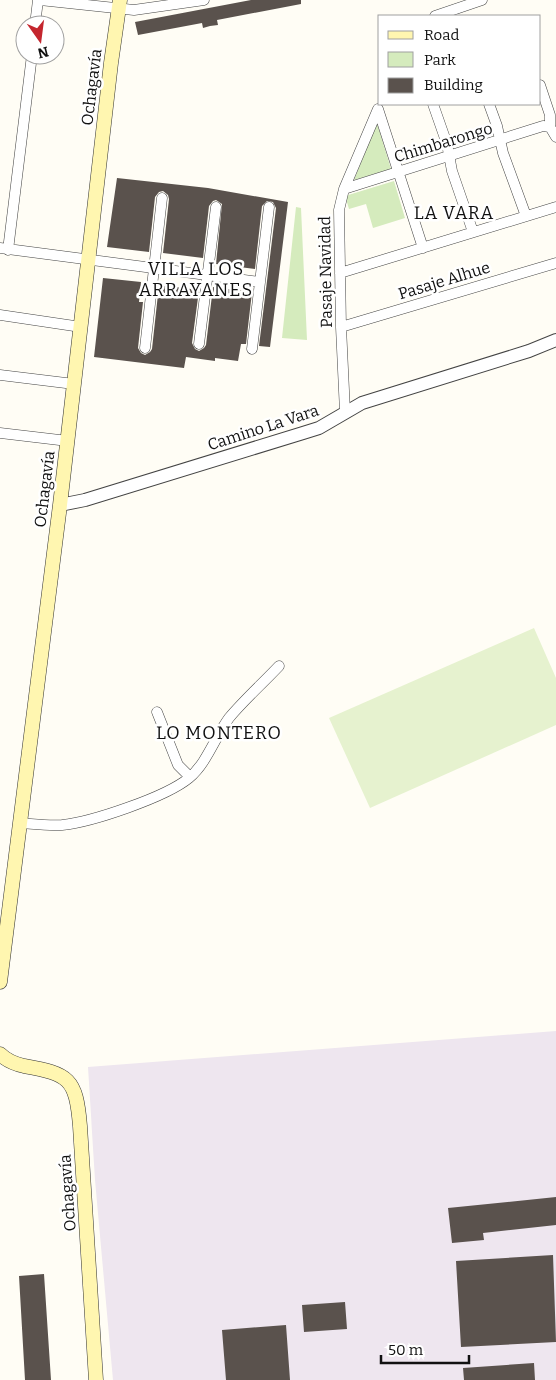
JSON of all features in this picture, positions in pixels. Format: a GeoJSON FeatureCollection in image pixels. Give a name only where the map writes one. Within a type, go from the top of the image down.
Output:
{"type":"FeatureCollection","features":[{"type":"Feature","properties":{"kind":"main road","name":"Ochagavía"},"geometry":{"type":"LineString","coordinates":[[0,982],[68,441],[119,5]]}},
{"type":"Feature","properties":{"kind":"main road","name":"Ochagavía"},"geometry":{"type":"LineString","coordinates":[[0,1054],[15,1064],[58,1074],[68,1081],[75,1094],[80,1126],[96,1380]]}},
{"type":"Feature","properties":{"kind":"street"},"geometry":{"type":"LineString","coordinates":[[37,15],[39,0],[119,5],[142,10],[204,0]]}},
{"type":"Feature","properties":{"kind":"street"},"geometry":{"type":"LineString","coordinates":[[437,15],[467,2],[482,0]]}},
{"type":"Feature","properties":{"kind":"street"},"geometry":{"type":"LineString","coordinates":[[31,65],[4,249],[260,282]]}},
{"type":"Feature","properties":{"kind":"street"},"geometry":{"type":"LineString","coordinates":[[541,89],[550,115],[550,127],[556,137]]}},
{"type":"Feature","properties":{"kind":"street"},"geometry":{"type":"LineString","coordinates":[[434,105],[447,144],[452,171],[473,232]]}},
{"type":"Feature","properties":{"kind":"street"},"geometry":{"type":"LineString","coordinates":[[489,105],[503,153],[526,216]]}},
{"type":"Feature","properties":{"kind":"street","name":"Pasaje Navidad"},"geometry":{"type":"LineString","coordinates":[[345,412],[339,210],[344,189],[378,110],[398,172]]}},
{"type":"Feature","properties":{"kind":"street","name":"Chimbarongo"},"geometry":{"type":"LineString","coordinates":[[344,189],[543,126],[550,127]]}},
{"type":"Feature","properties":{"kind":"street"},"geometry":{"type":"LineString","coordinates":[[398,172],[423,248]]}},
{"type":"Feature","properties":{"kind":"street"},"geometry":{"type":"LineString","coordinates":[[144,348],[162,198]]}},
{"type":"Feature","properties":{"kind":"street"},"geometry":{"type":"LineString","coordinates":[[199,344],[216,207]]}},
{"type":"Feature","properties":{"kind":"street"},"geometry":{"type":"LineString","coordinates":[[252,349],[269,207]]}},
{"type":"Feature","properties":{"kind":"street"},"geometry":{"type":"LineString","coordinates":[[340,273],[556,207]]}},
{"type":"Feature","properties":{"kind":"street","name":"Pasaje Alhue"},"geometry":{"type":"LineString","coordinates":[[341,327],[556,263]]}},
{"type":"Feature","properties":{"kind":"street"},"geometry":{"type":"LineString","coordinates":[[0,315],[81,327]]}},
{"type":"Feature","properties":{"kind":"street","name":"Camino La Vara"},"geometry":{"type":"LineString","coordinates":[[60,504],[86,500],[304,433],[319,428],[345,412],[376,398],[529,351],[556,340]]}},
{"type":"Feature","properties":{"kind":"street","name":"Camino La Vara"},"geometry":{"type":"LineString","coordinates":[[529,351],[556,350]]}},
{"type":"Feature","properties":{"kind":"street"},"geometry":{"type":"LineString","coordinates":[[0,375],[74,384]]}},
{"type":"Feature","properties":{"kind":"street"},"geometry":{"type":"LineString","coordinates":[[0,433],[68,441]]}},
{"type":"Feature","properties":{"kind":"street"},"geometry":{"type":"LineString","coordinates":[[20,824],[59,825],[77,823],[99,817],[168,791],[190,777],[200,766],[229,718],[279,666]]}},
{"type":"Feature","properties":{"kind":"street"},"geometry":{"type":"LineString","coordinates":[[157,712],[178,765],[190,777]]}},
{"type":"Feature","properties":{"kind":"shaded area"},"geometry":{"type":"Polygon","coordinates":[[[556,1031],[556,1380],[113,1380],[95,1180],[88,1067],[556,1031]]]}},
{"type":"Feature","properties":{"kind":"green space"},"geometry":{"type":"Polygon","coordinates":[[[377,123],[391,169],[354,180],[377,123]]]}},
{"type":"Feature","properties":{"kind":"green space"},"geometry":{"type":"Polygon","coordinates":[[[394,181],[405,218],[373,228],[366,204],[349,209],[345,196],[394,181]]]}},
{"type":"Feature","properties":{"kind":"green space"},"geometry":{"type":"Polygon","coordinates":[[[296,207],[301,208],[307,340],[282,338],[296,207]]]}},
{"type":"Feature","properties":{"kind":"green space"},"geometry":{"type":"Polygon","coordinates":[[[534,628],[556,678],[556,725],[370,808],[329,718],[534,628]]]}},
{"type":"Feature","properties":{"kind":"building"},"geometry":{"type":"Polygon","coordinates":[[[251,0],[301,0],[301,4],[217,20],[218,25],[203,28],[202,23],[138,35],[135,22],[251,0]]]}},
{"type":"Feature","properties":{"kind":"building"},"geometry":{"type":"Polygon","coordinates":[[[117,178],[208,188],[288,202],[270,347],[259,346],[276,208],[273,202],[267,201],[262,206],[255,269],[216,264],[222,204],[216,200],[209,206],[203,258],[163,253],[169,199],[168,195],[163,191],[159,192],[155,197],[149,252],[107,247],[117,178]]]}},
{"type":"Feature","properties":{"kind":"building"},"geometry":{"type":"Polygon","coordinates":[[[103,278],[141,282],[139,302],[143,302],[138,348],[145,355],[152,349],[159,285],[199,290],[192,343],[195,349],[199,351],[206,345],[213,287],[252,292],[246,344],[241,344],[238,361],[215,358],[215,361],[186,357],[184,368],[94,357],[103,278]]]}},
{"type":"Feature","properties":{"kind":"building"},"geometry":{"type":"Polygon","coordinates":[[[556,1197],[556,1225],[483,1233],[484,1240],[452,1243],[448,1208],[556,1197]]]}},
{"type":"Feature","properties":{"kind":"building"},"geometry":{"type":"Polygon","coordinates":[[[553,1255],[556,1342],[461,1347],[456,1261],[553,1255]]]}},
{"type":"Feature","properties":{"kind":"building"},"geometry":{"type":"Polygon","coordinates":[[[44,1274],[51,1380],[25,1380],[19,1276],[44,1274]]]}},
{"type":"Feature","properties":{"kind":"building"},"geometry":{"type":"Polygon","coordinates":[[[345,1302],[347,1329],[304,1332],[302,1305],[345,1302]]]}},
{"type":"Feature","properties":{"kind":"building"},"geometry":{"type":"Polygon","coordinates":[[[286,1325],[290,1380],[226,1380],[222,1330],[286,1325]]]}},
{"type":"Feature","properties":{"kind":"building"},"geometry":{"type":"Polygon","coordinates":[[[534,1363],[535,1380],[464,1380],[463,1368],[534,1363]]]}},
{"type":"Feature","properties":{"kind":"district","name":"LA VARA"},"geometry":{"type":"Point","coordinates":[454,213]}},
{"type":"Feature","properties":{"kind":"district","name":"VILLA LOS ARRAYANES"},"geometry":{"type":"Point","coordinates":[196,279]}},
{"type":"Feature","properties":{"kind":"district","name":"LO MONTERO"},"geometry":{"type":"Point","coordinates":[219,733]}}]}
